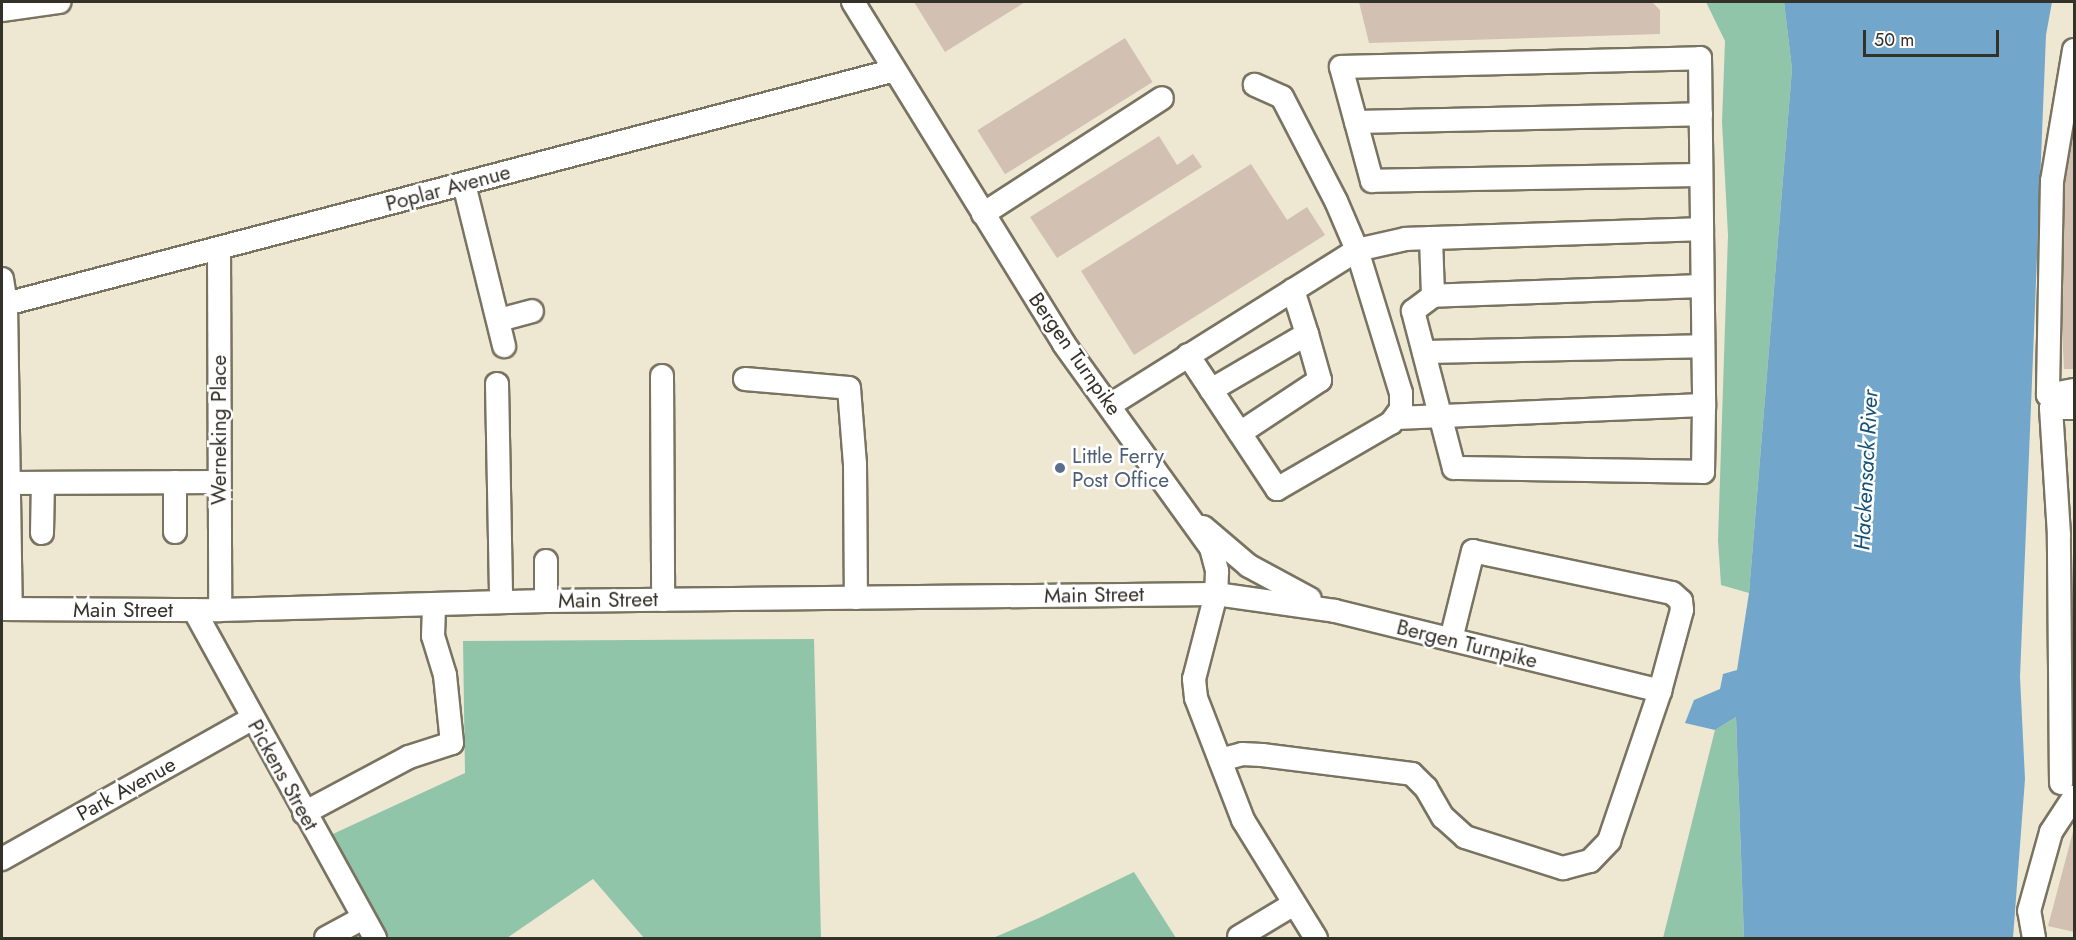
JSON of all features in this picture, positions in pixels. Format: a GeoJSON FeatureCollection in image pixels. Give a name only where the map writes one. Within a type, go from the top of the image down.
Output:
{"type":"FeatureCollection","features":[{"type":"Feature","properties":{"kind":"street"},"geometry":{"type":"LineString","coordinates":[[2,10],[59,2]]}},
{"type":"Feature","properties":{"kind":"street","name":"Bergen Turnpike"},"geometry":{"type":"LineString","coordinates":[[853,2],[1064,344],[1110,405],[1210,548],[1217,571],[1215,594],[1335,611],[1660,691]]}},
{"type":"Feature","properties":{"kind":"street"},"geometry":{"type":"LineString","coordinates":[[2074,50],[2052,181],[2048,394],[2074,390]]}},
{"type":"Feature","properties":{"kind":"street"},"geometry":{"type":"LineString","coordinates":[[1701,175],[1372,181],[1341,67],[1700,58],[1704,405],[1703,472],[1454,468],[1413,311],[1433,296],[1702,286]]}},
{"type":"Feature","properties":{"kind":"street","name":"Poplar Avenue"},"geometry":{"type":"LineString","coordinates":[[4,305],[895,70]]}},
{"type":"Feature","properties":{"kind":"street"},"geometry":{"type":"LineString","coordinates":[[1188,356],[1276,489],[1395,418],[1401,409],[1401,393],[1357,250],[1336,201],[1282,97],[1255,85]]}},
{"type":"Feature","properties":{"kind":"street"},"geometry":{"type":"LineString","coordinates":[[982,214],[1162,98]]}},
{"type":"Feature","properties":{"kind":"street"},"geometry":{"type":"LineString","coordinates":[[1356,122],[1701,114]]}},
{"type":"Feature","properties":{"kind":"street"},"geometry":{"type":"LineString","coordinates":[[464,184],[504,346]]}},
{"type":"Feature","properties":{"kind":"street"},"geometry":{"type":"LineString","coordinates":[[1110,405],[1357,250],[1431,238],[1702,229]]}},
{"type":"Feature","properties":{"kind":"street"},"geometry":{"type":"LineString","coordinates":[[1431,238],[1433,296]]}},
{"type":"Feature","properties":{"kind":"street","name":"Werneking Place"},"geometry":{"type":"LineString","coordinates":[[219,249],[220,610]]}},
{"type":"Feature","properties":{"kind":"street"},"geometry":{"type":"LineString","coordinates":[[2,279],[9,483],[6,609]]}},
{"type":"Feature","properties":{"kind":"street"},"geometry":{"type":"LineString","coordinates":[[1240,433],[1320,380],[1293,290]]}},
{"type":"Feature","properties":{"kind":"street"},"geometry":{"type":"LineString","coordinates":[[499,320],[532,311]]}},
{"type":"Feature","properties":{"kind":"street"},"geometry":{"type":"LineString","coordinates":[[1211,390],[1307,334]]}},
{"type":"Feature","properties":{"kind":"street"},"geometry":{"type":"LineString","coordinates":[[1424,352],[1703,346]]}},
{"type":"Feature","properties":{"kind":"street"},"geometry":{"type":"LineString","coordinates":[[663,376],[663,600]]}},
{"type":"Feature","properties":{"kind":"street"},"geometry":{"type":"LineString","coordinates":[[745,379],[849,388],[855,464],[856,598]]}},
{"type":"Feature","properties":{"kind":"street"},"geometry":{"type":"LineString","coordinates":[[497,384],[501,602]]}},
{"type":"Feature","properties":{"kind":"street"},"geometry":{"type":"LineString","coordinates":[[1395,418],[1704,405]]}},
{"type":"Feature","properties":{"kind":"street"},"geometry":{"type":"LineString","coordinates":[[2034,939],[2029,911],[2065,787],[2067,582],[2065,487],[2051,408],[2074,408]]}},
{"type":"Feature","properties":{"kind":"street"},"geometry":{"type":"LineString","coordinates":[[175,482],[175,532]]}},
{"type":"Feature","properties":{"kind":"street"},"geometry":{"type":"LineString","coordinates":[[9,483],[219,482]]}},
{"type":"Feature","properties":{"kind":"street"},"geometry":{"type":"LineString","coordinates":[[42,533],[43,483]]}},
{"type":"Feature","properties":{"kind":"street"},"geometry":{"type":"LineString","coordinates":[[1188,514],[1249,566],[1335,611]]}},
{"type":"Feature","properties":{"kind":"street"},"geometry":{"type":"LineString","coordinates":[[1220,760],[1242,754],[1262,755],[1412,774],[1426,788],[1457,833],[1563,868],[1579,866],[1590,861],[1609,841],[1660,691],[1682,610],[1681,601],[1672,593],[1473,551],[1450,639]]}},
{"type":"Feature","properties":{"kind":"street"},"geometry":{"type":"LineString","coordinates":[[546,561],[546,601]]}},
{"type":"Feature","properties":{"kind":"street"},"geometry":{"type":"LineString","coordinates":[[1215,594],[1194,679],[1196,698],[1243,820],[1316,939]]}},
{"type":"Feature","properties":{"kind":"street","name":"Main Street"},"geometry":{"type":"LineString","coordinates":[[6,609],[220,610],[546,601],[1215,594]]}},
{"type":"Feature","properties":{"kind":"street"},"geometry":{"type":"LineString","coordinates":[[304,813],[401,761],[452,743],[446,675],[433,636],[434,604]]}},
{"type":"Feature","properties":{"kind":"street","name":"Pickens Street"},"geometry":{"type":"LineString","coordinates":[[194,610],[251,719],[375,939]]}},
{"type":"Feature","properties":{"kind":"street","name":"Park Avenue"},"geometry":{"type":"LineString","coordinates":[[2,859],[251,719]]}},
{"type":"Feature","properties":{"kind":"street"},"geometry":{"type":"LineString","coordinates":[[1239,937],[1294,904]]}},
{"type":"Feature","properties":{"kind":"street"},"geometry":{"type":"LineString","coordinates":[[326,939],[363,918]]}},
{"type":"Feature","properties":{"kind":"green space"},"geometry":{"type":"Polygon","coordinates":[[[1706,2],[1784,2],[1792,69],[1749,593],[1721,585],[1718,540],[1728,235],[1722,122],[1725,41],[1706,2]]]}},
{"type":"Feature","properties":{"kind":"green space"},"geometry":{"type":"Polygon","coordinates":[[[814,639],[821,938],[644,938],[593,879],[507,938],[378,938],[322,839],[465,773],[463,641],[814,639]]]}},
{"type":"Feature","properties":{"kind":"green space"},"geometry":{"type":"Polygon","coordinates":[[[1736,717],[1744,938],[1663,938],[1715,730],[1736,717]]]}},
{"type":"Feature","properties":{"kind":"green space"},"geometry":{"type":"Polygon","coordinates":[[[1134,872],[1176,938],[993,938],[1039,918],[1134,872]]]}},
{"type":"Feature","properties":{"kind":"water","name":"Hackensack River"},"geometry":{"type":"Polygon","coordinates":[[[1784,2],[2052,2],[2046,35],[2020,677],[2025,779],[2013,938],[1744,938],[1736,717],[1715,730],[1685,723],[1694,700],[1720,689],[1723,674],[1737,670],[1749,593],[1792,69],[1784,2]]]}},
{"type":"Feature","properties":{"kind":"building"},"geometry":{"type":"Polygon","coordinates":[[[914,2],[1025,2],[945,52],[914,2]]]}},
{"type":"Feature","properties":{"kind":"building"},"geometry":{"type":"Polygon","coordinates":[[[1359,2],[1652,2],[1660,10],[1660,34],[1369,43],[1359,2]]]}},
{"type":"Feature","properties":{"kind":"building"},"geometry":{"type":"Polygon","coordinates":[[[1125,38],[1153,82],[1005,174],[977,130],[1125,38]]]}},
{"type":"Feature","properties":{"kind":"building"},"geometry":{"type":"Polygon","coordinates":[[[2074,112],[2074,369],[2064,369],[2055,196],[2074,112]]]}},
{"type":"Feature","properties":{"kind":"building"},"geometry":{"type":"Polygon","coordinates":[[[1159,136],[1177,165],[1193,154],[1202,167],[1057,258],[1030,217],[1159,136]]]}},
{"type":"Feature","properties":{"kind":"building"},"geometry":{"type":"Polygon","coordinates":[[[1251,164],[1287,220],[1307,207],[1325,235],[1134,355],[1081,271],[1251,164]]]}},
{"type":"Feature","properties":{"kind":"building"},"geometry":{"type":"Polygon","coordinates":[[[2074,828],[2074,932],[2048,926],[2074,828]]]}},
{"type":"Feature","properties":{"kind":"place","name":"Little Ferry Post Office"},"geometry":{"type":"Point","coordinates":[1060,468]}}]}
